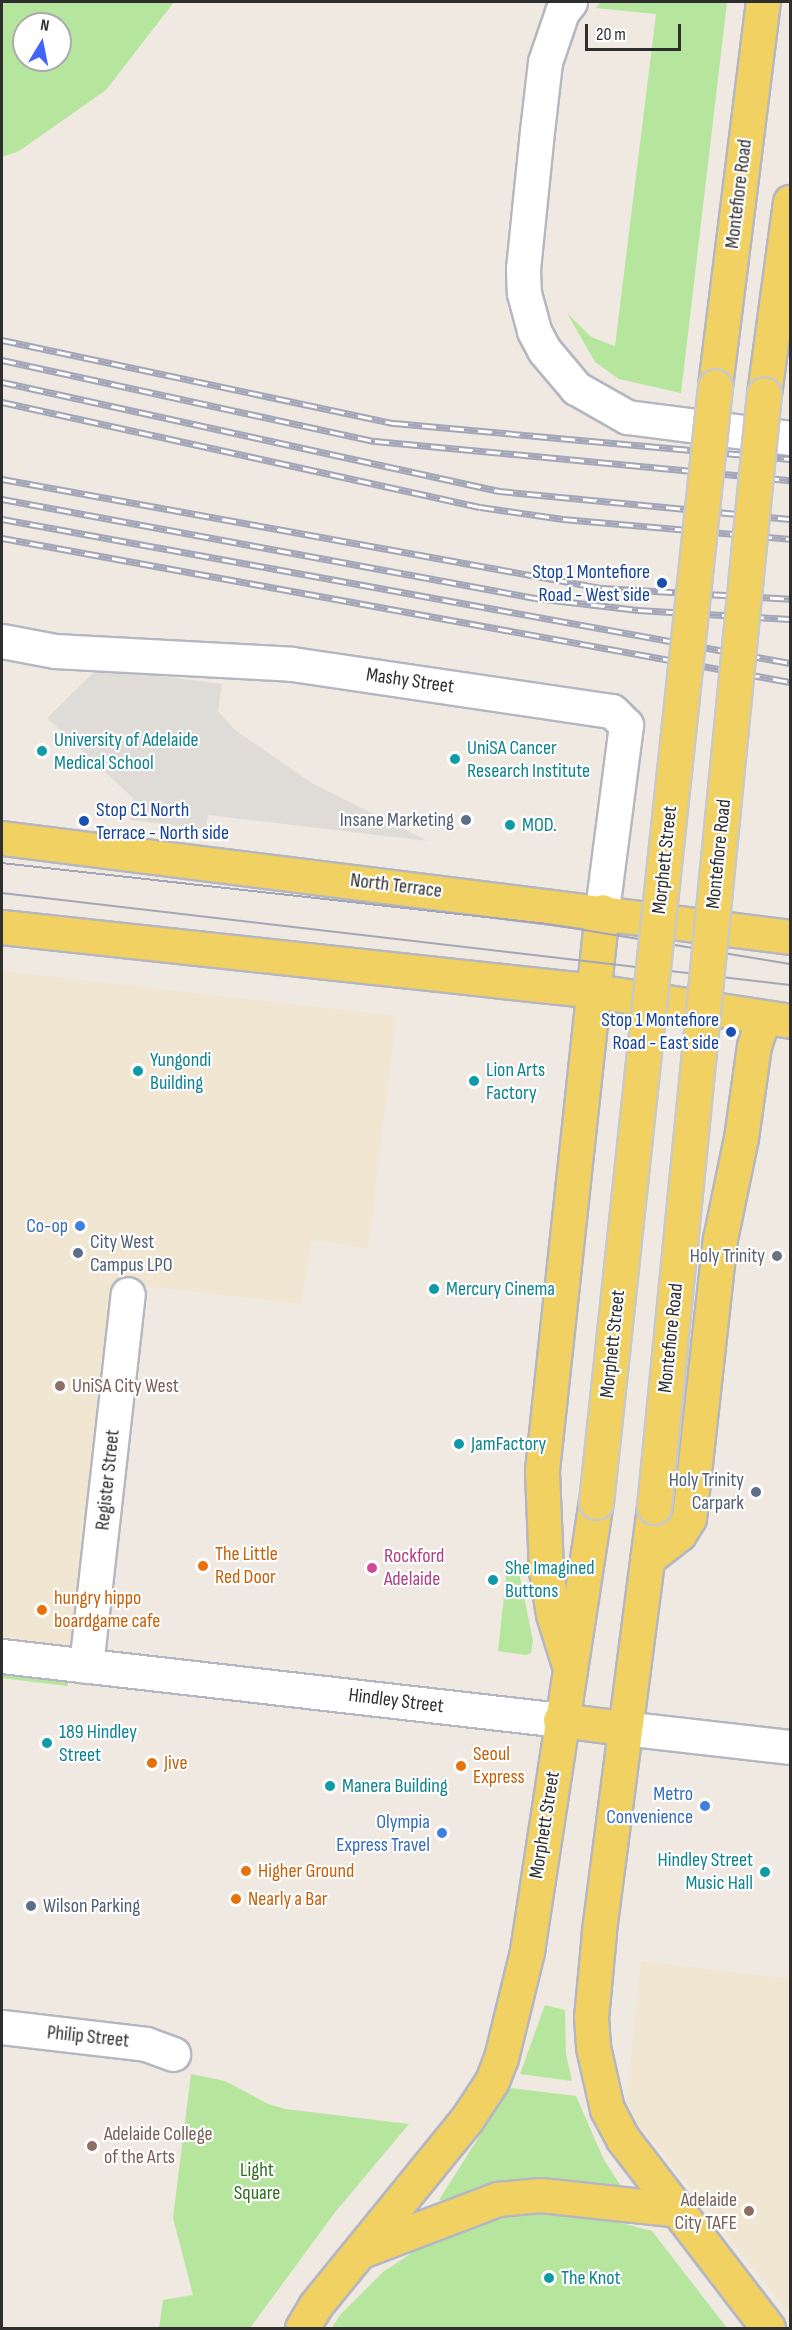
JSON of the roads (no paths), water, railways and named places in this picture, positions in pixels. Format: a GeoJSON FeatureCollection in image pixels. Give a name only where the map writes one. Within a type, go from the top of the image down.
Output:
{"type":"FeatureCollection","features":[{"type":"Feature","properties":{"kind":"main road","name":"Montefiore Road"},"geometry":{"type":"LineString","coordinates":[[715,386],[763,2]]}},
{"type":"Feature","properties":{"kind":"main road","name":"Montefiore Road"},"geometry":{"type":"LineString","coordinates":[[647,1559],[764,394],[790,202]]}},
{"type":"Feature","properties":{"kind":"main road","name":"Morphett Street"},"geometry":{"type":"LineString","coordinates":[[361,2251],[467,2119],[492,2081],[501,2058],[527,1951],[560,1720],[596,1502],[715,386]]}},
{"type":"Feature","properties":{"kind":"main road","name":"North Terrace"},"geometry":{"type":"LineString","coordinates":[[2,838],[602,911],[790,937]]}},
{"type":"Feature","properties":{"kind":"main road"},"geometry":{"type":"LineString","coordinates":[[570,1668],[553,1614],[546,1571],[542,1470],[602,911]]}},
{"type":"Feature","properties":{"kind":"main road"},"geometry":{"type":"LineString","coordinates":[[2,927],[595,991],[776,1020]]}},
{"type":"Feature","properties":{"kind":"main road"},"geometry":{"type":"LineString","coordinates":[[768,2328],[623,2139],[607,2109],[593,2047],[594,1978],[623,1728],[647,1559],[679,1534],[689,1518],[720,1239],[741,1138],[754,1046],[776,1020]]}},
{"type":"Feature","properties":{"kind":"main road","name":"Hindley Street"},"geometry":{"type":"LineString","coordinates":[[560,1720],[623,1728]]}},
{"type":"Feature","properties":{"kind":"main road"},"geometry":{"type":"LineString","coordinates":[[302,2328],[315,2306],[361,2251],[498,2199],[541,2194],[678,2210]]}},
{"type":"Feature","properties":{"kind":"street"},"geometry":{"type":"LineString","coordinates":[[570,2],[545,62],[523,269],[524,293],[534,331],[544,351],[576,388],[627,417],[669,425],[790,438]]}},
{"type":"Feature","properties":{"kind":"street","name":"Mashy Street"},"geometry":{"type":"LineString","coordinates":[[2,641],[54,651],[292,664],[612,711],[626,725],[602,911]]}},
{"type":"Feature","properties":{"kind":"street","name":"Register Street"},"geometry":{"type":"LineString","coordinates":[[86,1666],[128,1293]]}},
{"type":"Feature","properties":{"kind":"street","name":"Hindley Street"},"geometry":{"type":"LineString","coordinates":[[2,1656],[560,1720]]}},
{"type":"Feature","properties":{"kind":"street","name":"Hindley Street"},"geometry":{"type":"LineString","coordinates":[[623,1728],[790,1747]]}},
{"type":"Feature","properties":{"kind":"street","name":"Philip Street"},"geometry":{"type":"LineString","coordinates":[[2,2027],[147,2044],[173,2054]]}},
{"type":"Feature","properties":{"kind":"tram line"},"geometry":{"type":"LineString","coordinates":[[2,863],[548,924],[790,964]]}},
{"type":"Feature","properties":{"kind":"tram line"},"geometry":{"type":"LineString","coordinates":[[2,893],[790,985]]}},
{"type":"Feature","properties":{"kind":"railway"},"geometry":{"type":"LineString","coordinates":[[2,340],[394,423],[790,459]]}},
{"type":"Feature","properties":{"kind":"railway"},"geometry":{"type":"LineString","coordinates":[[2,360],[375,441],[790,480]]}},
{"type":"Feature","properties":{"kind":"railway"},"geometry":{"type":"LineString","coordinates":[[2,382],[499,491],[790,519]]}},
{"type":"Feature","properties":{"kind":"railway"},"geometry":{"type":"LineString","coordinates":[[2,402],[480,507],[563,519],[790,539]]}},
{"type":"Feature","properties":{"kind":"railway"},"geometry":{"type":"LineString","coordinates":[[2,479],[602,588],[790,599]]}},
{"type":"Feature","properties":{"kind":"railway"},"geometry":{"type":"LineString","coordinates":[[2,499],[535,598],[638,610],[790,619]]}},
{"type":"Feature","properties":{"kind":"railway"},"geometry":{"type":"LineString","coordinates":[[2,519],[790,663]]}},
{"type":"Feature","properties":{"kind":"railway"},"geometry":{"type":"LineString","coordinates":[[2,538],[790,682]]}},
{"type":"Feature","properties":{"kind":"place","name":"Stop 1 Montefiore Road - West side"},"geometry":{"type":"Point","coordinates":[662,583]}},
{"type":"Feature","properties":{"kind":"place","name":"University of Adelaide Medical School"},"geometry":{"type":"Point","coordinates":[42,751]}},
{"type":"Feature","properties":{"kind":"place","name":"UniSA Cancer Research Institute"},"geometry":{"type":"Point","coordinates":[455,759]}},
{"type":"Feature","properties":{"kind":"place","name":"Insane Marketing"},"geometry":{"type":"Point","coordinates":[466,820]}},
{"type":"Feature","properties":{"kind":"place","name":"Stop C1 North Terrace - North side"},"geometry":{"type":"Point","coordinates":[84,821]}},
{"type":"Feature","properties":{"kind":"place","name":"MOD."},"geometry":{"type":"Point","coordinates":[510,825]}},
{"type":"Feature","properties":{"kind":"place","name":"Stop 1 Montefiore Road - East side"},"geometry":{"type":"Point","coordinates":[731,1032]}},
{"type":"Feature","properties":{"kind":"place","name":"Yungondi Building"},"geometry":{"type":"Point","coordinates":[138,1071]}},
{"type":"Feature","properties":{"kind":"place","name":"Lion Arts Factory"},"geometry":{"type":"Point","coordinates":[474,1081]}},
{"type":"Feature","properties":{"kind":"place","name":"Co-op"},"geometry":{"type":"Point","coordinates":[80,1226]}},
{"type":"Feature","properties":{"kind":"place","name":"City West Campus LPO"},"geometry":{"type":"Point","coordinates":[78,1253]}},
{"type":"Feature","properties":{"kind":"place","name":"Holy Trinity"},"geometry":{"type":"Point","coordinates":[777,1256]}},
{"type":"Feature","properties":{"kind":"place","name":"Mercury Cinema"},"geometry":{"type":"Point","coordinates":[434,1289]}},
{"type":"Feature","properties":{"kind":"place","name":"UniSA City West"},"geometry":{"type":"Point","coordinates":[60,1386]}},
{"type":"Feature","properties":{"kind":"place","name":"JamFactory"},"geometry":{"type":"Point","coordinates":[459,1444]}},
{"type":"Feature","properties":{"kind":"place","name":"Holy Trinity Carpark"},"geometry":{"type":"Point","coordinates":[756,1492]}},
{"type":"Feature","properties":{"kind":"place","name":"The Little Red Door"},"geometry":{"type":"Point","coordinates":[203,1566]}},
{"type":"Feature","properties":{"kind":"place","name":"Rockford Adelaide"},"geometry":{"type":"Point","coordinates":[372,1568]}},
{"type":"Feature","properties":{"kind":"place","name":"She Imagined Buttons"},"geometry":{"type":"Point","coordinates":[493,1580]}},
{"type":"Feature","properties":{"kind":"place","name":"hungry hippo boardgame cafe"},"geometry":{"type":"Point","coordinates":[42,1610]}},
{"type":"Feature","properties":{"kind":"place","name":"189 Hindley Street"},"geometry":{"type":"Point","coordinates":[47,1743]}},
{"type":"Feature","properties":{"kind":"place","name":"Jive"},"geometry":{"type":"Point","coordinates":[152,1763]}},
{"type":"Feature","properties":{"kind":"place","name":"Seoul Express"},"geometry":{"type":"Point","coordinates":[461,1766]}},
{"type":"Feature","properties":{"kind":"place","name":"Manera Building"},"geometry":{"type":"Point","coordinates":[330,1786]}},
{"type":"Feature","properties":{"kind":"place","name":"Metro Convenience"},"geometry":{"type":"Point","coordinates":[705,1806]}},
{"type":"Feature","properties":{"kind":"place","name":"Olympia Express Travel"},"geometry":{"type":"Point","coordinates":[442,1833]}},
{"type":"Feature","properties":{"kind":"place","name":"Higher Ground"},"geometry":{"type":"Point","coordinates":[246,1871]}},
{"type":"Feature","properties":{"kind":"place","name":"Hindley Street Music Hall"},"geometry":{"type":"Point","coordinates":[765,1872]}},
{"type":"Feature","properties":{"kind":"place","name":"Nearly a Bar"},"geometry":{"type":"Point","coordinates":[236,1899]}},
{"type":"Feature","properties":{"kind":"place","name":"Wilson Parking"},"geometry":{"type":"Point","coordinates":[31,1906]}},
{"type":"Feature","properties":{"kind":"place","name":"Adelaide College of the Arts"},"geometry":{"type":"Point","coordinates":[92,2146]}},
{"type":"Feature","properties":{"kind":"place","name":"Adelaide City TAFE"},"geometry":{"type":"Point","coordinates":[749,2211]}},
{"type":"Feature","properties":{"kind":"place","name":"The Knot"},"geometry":{"type":"Point","coordinates":[549,2278]}},
{"type":"Feature","properties":{"kind":"park label","name":"Light Square"},"geometry":{"type":"Point","coordinates":[257,2182]}}]}
